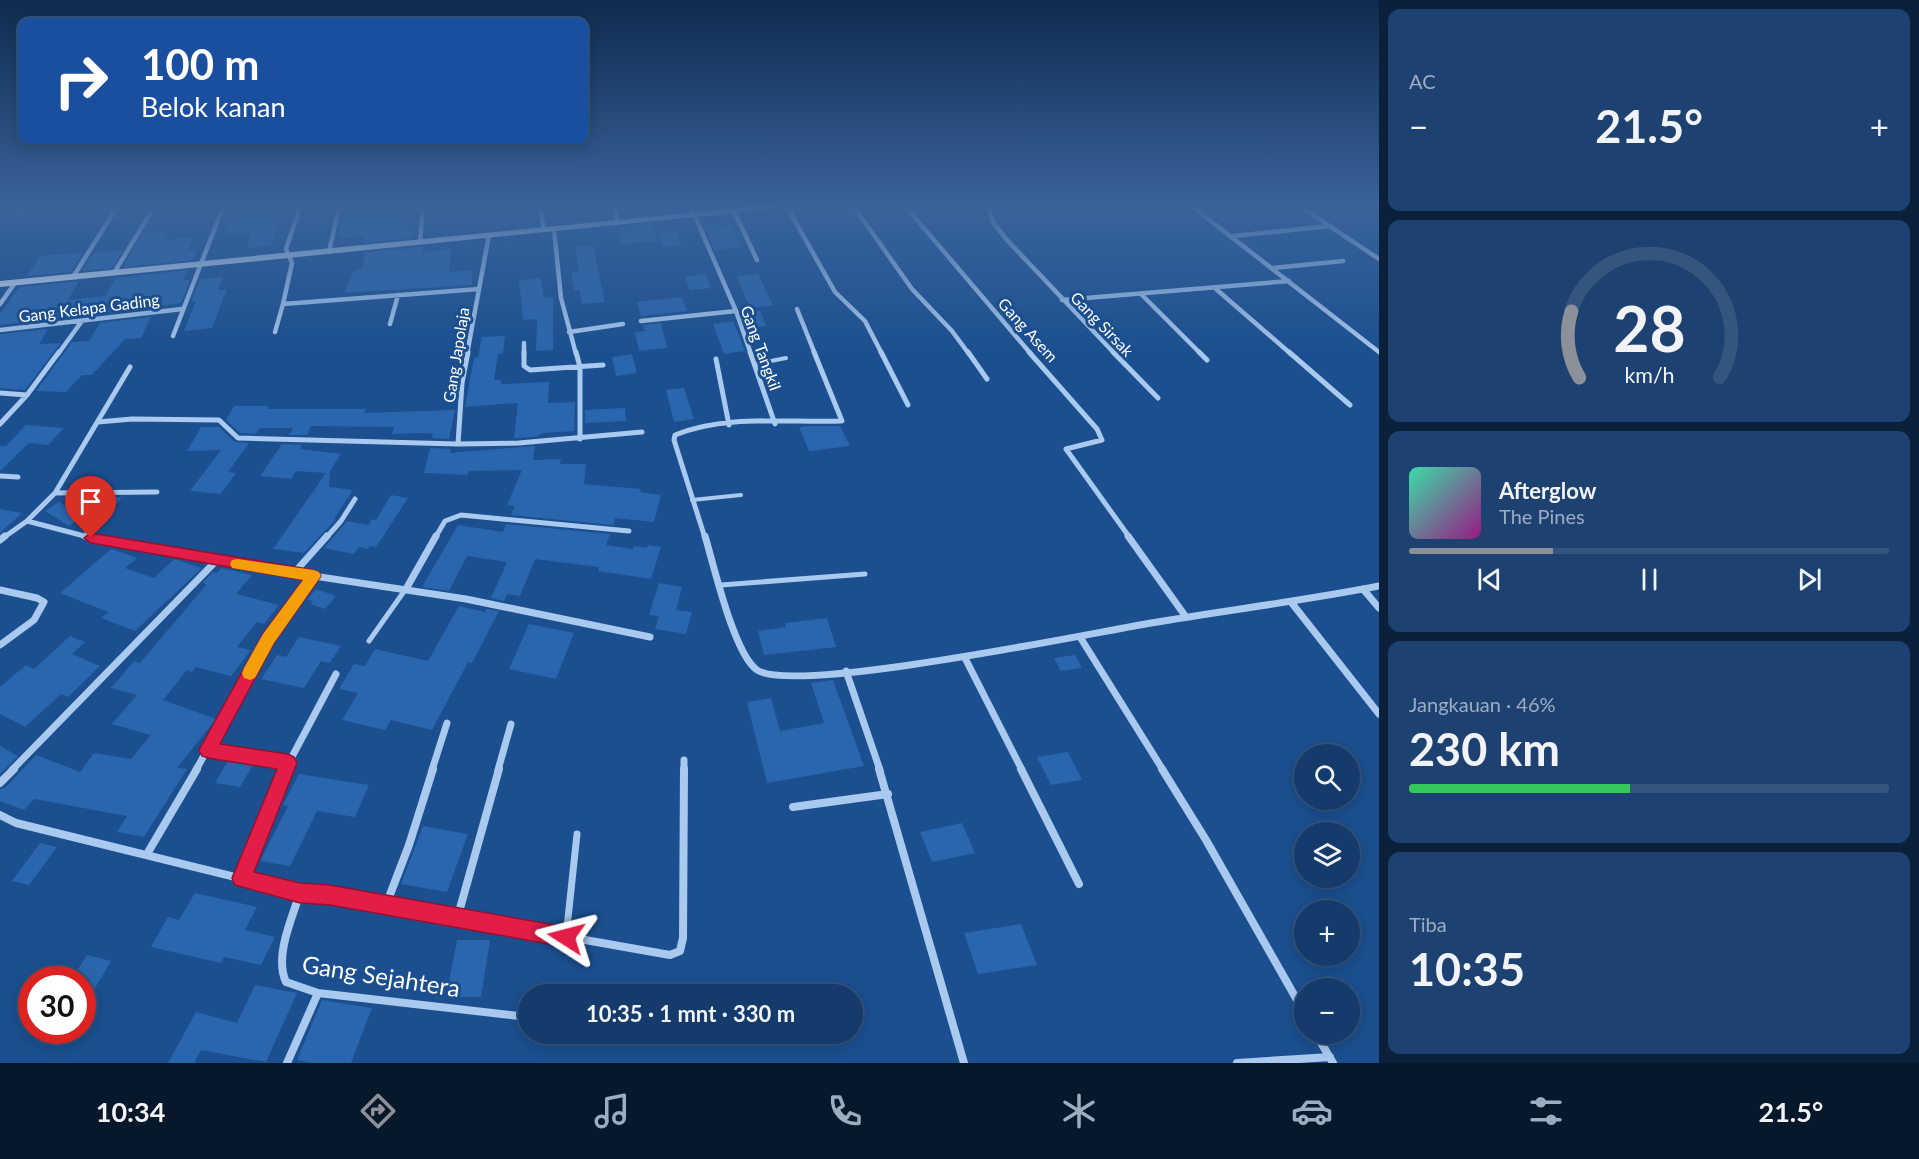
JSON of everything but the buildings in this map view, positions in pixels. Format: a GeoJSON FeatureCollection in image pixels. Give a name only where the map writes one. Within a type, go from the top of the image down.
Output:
{"type":"FeatureCollection","features":[{"type":"Feature","properties":{"kind":"street"},"geometry":{"type":"LineString","coordinates":[[73,277],[86,257]]}},
{"type":"Feature","properties":{"kind":"street"},"geometry":{"type":"LineString","coordinates":[[114,273],[124,257]]}},
{"type":"Feature","properties":{"kind":"street"},"geometry":{"type":"LineString","coordinates":[[173,336],[202,257]]}},
{"type":"Feature","properties":{"kind":"street"},"geometry":{"type":"LineString","coordinates":[[0,284],[271,257]]}},
{"type":"Feature","properties":{"kind":"street"},"geometry":{"type":"LineString","coordinates":[[275,332],[292,263],[288,257]]}},
{"type":"Feature","properties":{"kind":"street","name":"Gang Japolaja"},"geometry":{"type":"LineString","coordinates":[[458,444],[461,390],[485,257]]}},
{"type":"Feature","properties":{"kind":"street"},"geometry":{"type":"LineString","coordinates":[[556,257],[559,288],[569,333],[580,367],[579,439]]}},
{"type":"Feature","properties":{"kind":"street","name":"Gang Tangkil"},"geometry":{"type":"LineString","coordinates":[[713,257],[756,364],[775,424]]}},
{"type":"Feature","properties":{"kind":"street"},"geometry":{"type":"LineString","coordinates":[[815,257],[835,292],[865,321],[908,405]]}},
{"type":"Feature","properties":{"kind":"street"},"geometry":{"type":"LineString","coordinates":[[889,257],[912,289],[952,330],[987,379]]}},
{"type":"Feature","properties":{"kind":"street","name":"Gang Asem"},"geometry":{"type":"LineString","coordinates":[[947,257],[1097,429],[1102,440],[1066,449],[1067,452],[1186,617]]}},
{"type":"Feature","properties":{"kind":"street","name":"Gang Sirsak"},"geometry":{"type":"LineString","coordinates":[[1022,257],[1158,398]]}},
{"type":"Feature","properties":{"kind":"street"},"geometry":{"type":"LineString","coordinates":[[1259,257],[1379,352]]}},
{"type":"Feature","properties":{"kind":"street"},"geometry":{"type":"LineString","coordinates":[[1273,268],[1343,261]]}},
{"type":"Feature","properties":{"kind":"street"},"geometry":{"type":"LineString","coordinates":[[1062,300],[1216,289],[1289,281]]}},
{"type":"Feature","properties":{"kind":"street","name":"Gang Kelapa Gading"},"geometry":{"type":"LineString","coordinates":[[0,304],[15,283]]}},
{"type":"Feature","properties":{"kind":"street"},"geometry":{"type":"LineString","coordinates":[[283,304],[479,289]]}},
{"type":"Feature","properties":{"kind":"street"},"geometry":{"type":"LineString","coordinates":[[1216,289],[1350,405]]}},
{"type":"Feature","properties":{"kind":"street"},"geometry":{"type":"LineString","coordinates":[[1140,294],[1207,360]]}},
{"type":"Feature","properties":{"kind":"street"},"geometry":{"type":"LineString","coordinates":[[390,324],[398,295]]}},
{"type":"Feature","properties":{"kind":"street","name":"Gang Kelapa Gading"},"geometry":{"type":"LineString","coordinates":[[0,330],[182,309]]}},
{"type":"Feature","properties":{"kind":"street"},"geometry":{"type":"LineString","coordinates":[[797,309],[842,421],[690,428],[675,435],[682,470],[741,651],[752,667],[764,674],[782,676],[846,671],[965,658],[1186,617],[1291,602],[1379,586]]}},
{"type":"Feature","properties":{"kind":"street"},"geometry":{"type":"LineString","coordinates":[[641,321],[736,311]]}},
{"type":"Feature","properties":{"kind":"street"},"geometry":{"type":"LineString","coordinates":[[0,424],[27,395],[82,321]]}},
{"type":"Feature","properties":{"kind":"street"},"geometry":{"type":"LineString","coordinates":[[569,333],[623,324]]}},
{"type":"Feature","properties":{"kind":"street"},"geometry":{"type":"LineString","coordinates":[[524,343],[524,366],[530,370],[603,365]]}},
{"type":"Feature","properties":{"kind":"street"},"geometry":{"type":"LineString","coordinates":[[716,358],[729,425]]}},
{"type":"Feature","properties":{"kind":"street"},"geometry":{"type":"LineString","coordinates":[[0,540],[27,521],[55,493],[130,367]]}},
{"type":"Feature","properties":{"kind":"street"},"geometry":{"type":"LineString","coordinates":[[0,393],[27,395]]}},
{"type":"Feature","properties":{"kind":"street"},"geometry":{"type":"LineString","coordinates":[[98,422],[132,419],[219,420],[226,424],[231,433],[238,438],[458,444],[579,439],[642,432]]}},
{"type":"Feature","properties":{"kind":"street"},"geometry":{"type":"LineString","coordinates":[[0,476],[18,477]]}},
{"type":"Feature","properties":{"kind":"street"},"geometry":{"type":"LineString","coordinates":[[55,493],[157,492]]}},
{"type":"Feature","properties":{"kind":"street"},"geometry":{"type":"LineString","coordinates":[[294,573],[341,521],[356,499]]}},
{"type":"Feature","properties":{"kind":"street"},"geometry":{"type":"LineString","coordinates":[[406,589],[445,521],[452,517],[476,515],[629,531]]}},
{"type":"Feature","properties":{"kind":"street"},"geometry":{"type":"LineString","coordinates":[[27,521],[91,538],[216,561],[406,589],[650,637]]}},
{"type":"Feature","properties":{"kind":"street"},"geometry":{"type":"LineString","coordinates":[[0,783],[216,561]]}},
{"type":"Feature","properties":{"kind":"street"},"geometry":{"type":"LineString","coordinates":[[147,854],[208,750],[268,639],[314,576]]}},
{"type":"Feature","properties":{"kind":"street"},"geometry":{"type":"LineString","coordinates":[[1363,589],[1379,608]]}},
{"type":"Feature","properties":{"kind":"street"},"geometry":{"type":"LineString","coordinates":[[0,590],[37,598],[44,602],[34,620],[0,645]]}},
{"type":"Feature","properties":{"kind":"street"},"geometry":{"type":"LineString","coordinates":[[1291,602],[1379,714]]}},
{"type":"Feature","properties":{"kind":"street"},"geometry":{"type":"LineString","coordinates":[[1080,637],[1206,840],[1294,995]]}},
{"type":"Feature","properties":{"kind":"street"},"geometry":{"type":"LineString","coordinates":[[965,658],[1079,884]]}},
{"type":"Feature","properties":{"kind":"street"},"geometry":{"type":"LineString","coordinates":[[846,671],[888,794],[964,1063]]}},
{"type":"Feature","properties":{"kind":"street"},"geometry":{"type":"LineString","coordinates":[[242,878],[288,763],[307,732],[336,674]]}},
{"type":"Feature","properties":{"kind":"street"},"geometry":{"type":"LineString","coordinates":[[386,905],[409,844],[447,723]]}},
{"type":"Feature","properties":{"kind":"street"},"geometry":{"type":"LineString","coordinates":[[457,919],[511,724]]}},
{"type":"Feature","properties":{"kind":"street"},"geometry":{"type":"LineString","coordinates":[[208,750],[288,763]]}},
{"type":"Feature","properties":{"kind":"street"},"geometry":{"type":"LineString","coordinates":[[0,815],[16,823],[300,893],[330,895],[670,955],[680,951],[683,938],[684,760]]}},
{"type":"Feature","properties":{"kind":"street"},"geometry":{"type":"LineString","coordinates":[[793,807],[888,794]]}},
{"type":"Feature","properties":{"kind":"street","name":"Gang Sejahtera"},"geometry":{"type":"LineString","coordinates":[[300,893],[284,950],[281,971],[282,979],[286,982],[318,993],[518,1016]]}},
{"type":"Feature","properties":{"kind":"street"},"geometry":{"type":"LineString","coordinates":[[287,1063],[318,993]]}},
{"type":"Feature","properties":{"kind":"street"},"geometry":{"type":"LineString","coordinates":[[1237,1063],[1331,1060],[1322,1044]]}},
{"type":"Feature","properties":{"kind":"lane"},"geometry":{"type":"LineString","coordinates":[[756,364],[786,358]]}},
{"type":"Feature","properties":{"kind":"lane"},"geometry":{"type":"LineString","coordinates":[[692,500],[741,495]]}},
{"type":"Feature","properties":{"kind":"lane"},"geometry":{"type":"LineString","coordinates":[[721,585],[865,574]]}},
{"type":"Feature","properties":{"kind":"lane"},"geometry":{"type":"LineString","coordinates":[[369,641],[406,589]]}},
{"type":"Feature","properties":{"kind":"lane"},"geometry":{"type":"LineString","coordinates":[[566,937],[578,834]]}},
{"type":"Feature","properties":{"kind":"slow traffic"},"geometry":{"type":"LineString","coordinates":[[237,564],[314,576],[268,639],[250,673]]}},
{"type":"Feature","properties":{"kind":"route"},"geometry":{"type":"LineString","coordinates":[[91,538],[314,576],[268,639],[208,750],[288,763],[242,878],[300,893],[330,895],[566,937]]}}]}
